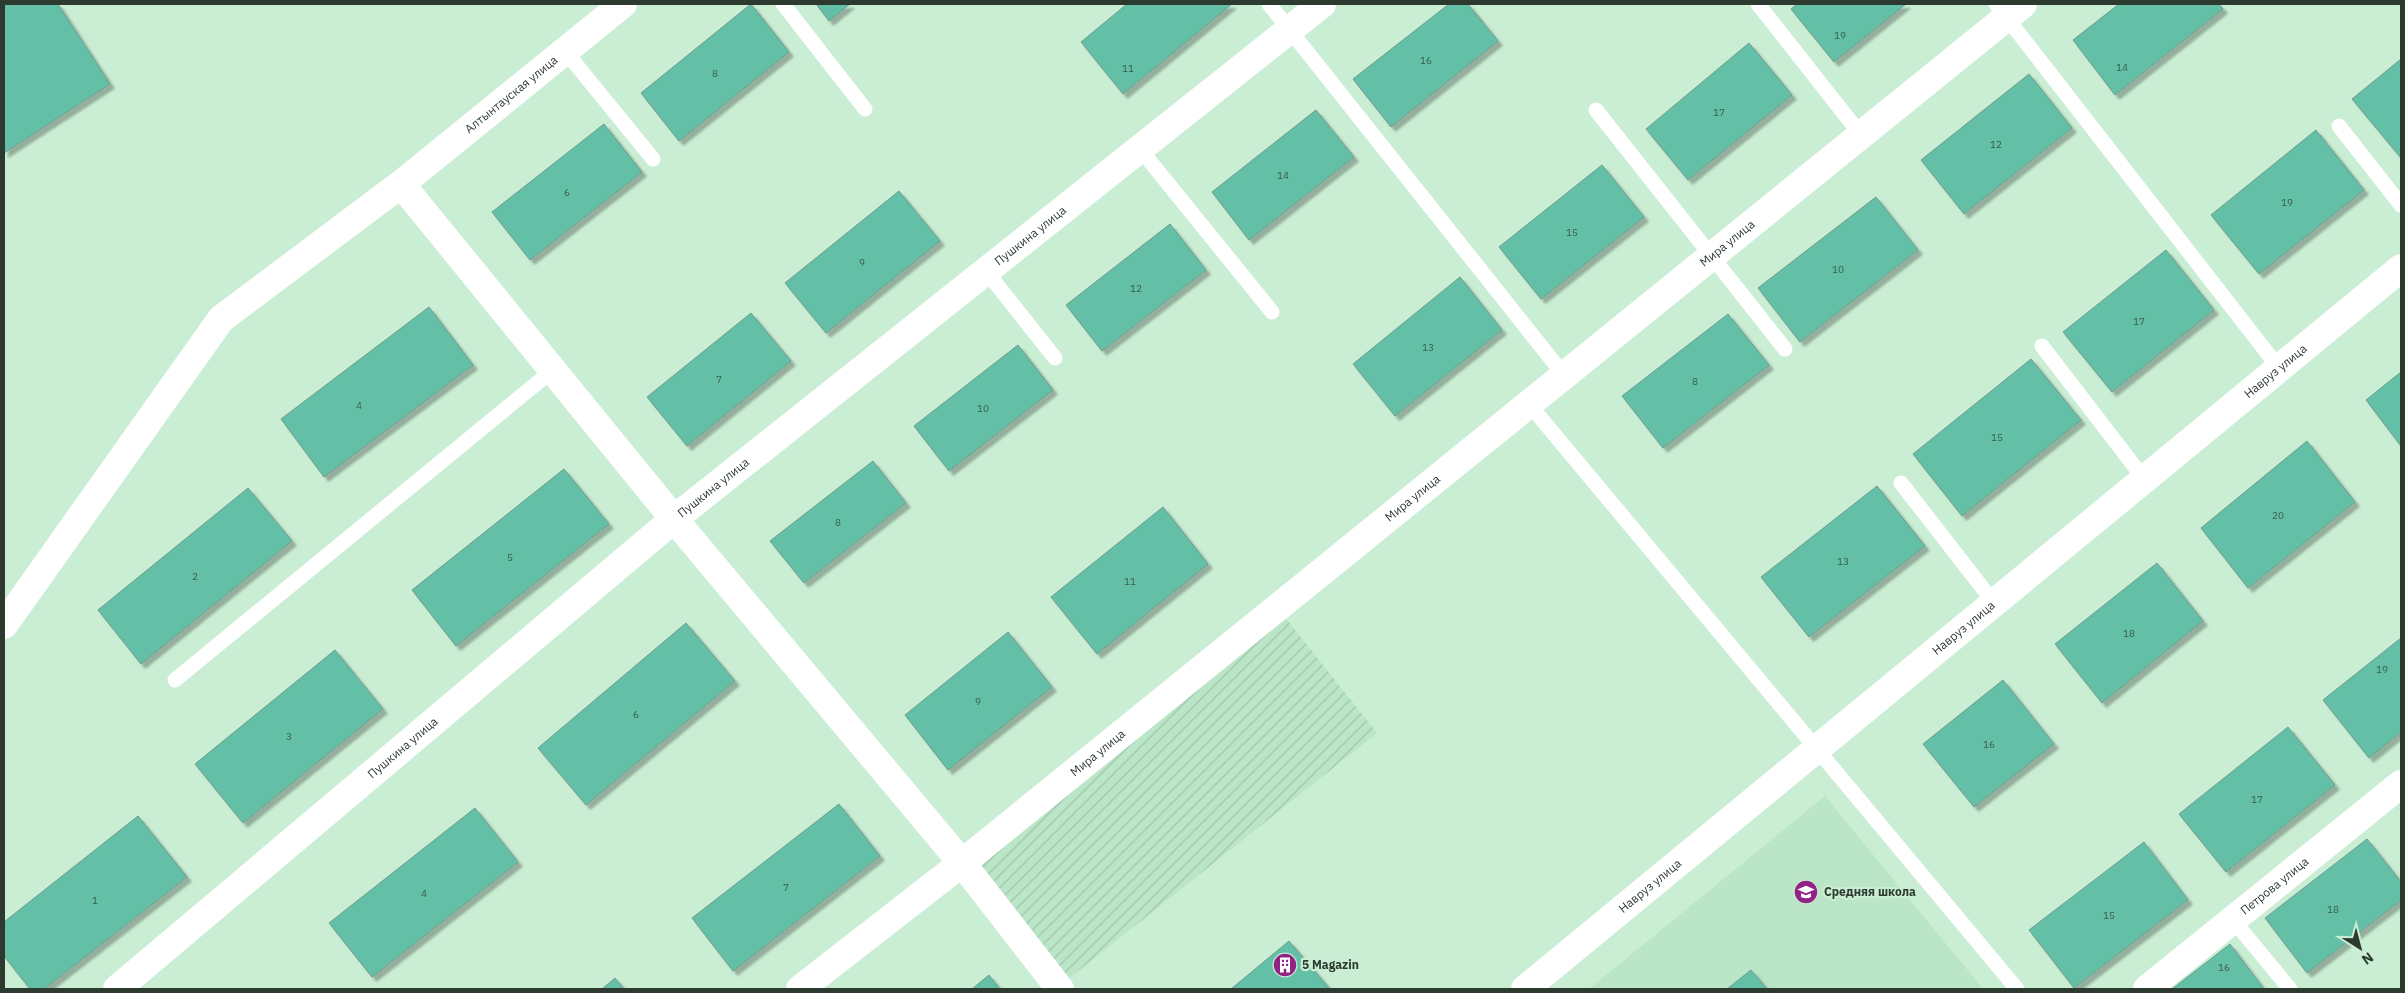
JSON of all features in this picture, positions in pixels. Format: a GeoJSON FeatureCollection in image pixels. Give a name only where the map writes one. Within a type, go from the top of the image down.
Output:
{"type":"FeatureCollection","features":[{"type":"Feature","properties":{"kind":"street","name":"Алтынтауская улица"},"geometry":{"type":"LineString","coordinates":[[4,625],[220,319],[401,184],[623,4]]}},
{"type":"Feature","properties":{"kind":"street","name":"Пушкина улица"},"geometry":{"type":"LineString","coordinates":[[117,989],[674,519],[1322,4]]}},
{"type":"Feature","properties":{"kind":"street","name":"Мира улица"},"geometry":{"type":"LineString","coordinates":[[800,989],[962,863],[1861,135],[2008,8]]}},
{"type":"Feature","properties":{"kind":"street"},"geometry":{"type":"LineString","coordinates":[[401,184],[674,519],[962,863],[1060,989]]}},
{"type":"Feature","properties":{"kind":"street","name":"Навруз улица"},"geometry":{"type":"LineString","coordinates":[[1525,989],[1818,750],[2401,268]]}},
{"type":"Feature","properties":{"kind":"street","name":"Петрова улица"},"geometry":{"type":"LineString","coordinates":[[2147,989],[2401,784]]}},
{"type":"Feature","properties":{"kind":"lane"},"geometry":{"type":"LineString","coordinates":[[783,4],[865,109]]}},
{"type":"Feature","properties":{"kind":"lane"},"geometry":{"type":"LineString","coordinates":[[1269,4],[1564,375]]}},
{"type":"Feature","properties":{"kind":"lane"},"geometry":{"type":"LineString","coordinates":[[1758,4],[1861,135]]}},
{"type":"Feature","properties":{"kind":"lane"},"geometry":{"type":"LineString","coordinates":[[2008,8],[2279,368]]}},
{"type":"Feature","properties":{"kind":"lane"},"geometry":{"type":"LineString","coordinates":[[565,51],[653,160]]}},
{"type":"Feature","properties":{"kind":"lane"},"geometry":{"type":"LineString","coordinates":[[1596,110],[1713,255],[1785,349]]}},
{"type":"Feature","properties":{"kind":"lane"},"geometry":{"type":"LineString","coordinates":[[2340,126],[2401,204]]}},
{"type":"Feature","properties":{"kind":"lane"},"geometry":{"type":"LineString","coordinates":[[1140,149],[1272,312]]}},
{"type":"Feature","properties":{"kind":"lane"},"geometry":{"type":"LineString","coordinates":[[986,271],[1055,358]]}},
{"type":"Feature","properties":{"kind":"lane"},"geometry":{"type":"LineString","coordinates":[[2042,346],[2145,480]]}},
{"type":"Feature","properties":{"kind":"lane"},"geometry":{"type":"LineString","coordinates":[[176,680],[552,370]]}},
{"type":"Feature","properties":{"kind":"lane"},"geometry":{"type":"LineString","coordinates":[[1528,404],[2017,989]]}},
{"type":"Feature","properties":{"kind":"lane"},"geometry":{"type":"LineString","coordinates":[[1901,483],[1995,604]]}},
{"type":"Feature","properties":{"kind":"lane"},"geometry":{"type":"LineString","coordinates":[[2233,920],[2290,989]]}},
{"type":"Feature","properties":{"kind":"shaded area"},"geometry":{"type":"Polygon","coordinates":[[[1284,616],[1377,733],[1067,980],[974,863],[1284,616]]]}},
{"type":"Feature","properties":{"kind":"shaded area","name":"Средняя школа"},"geometry":{"type":"Polygon","coordinates":[[[1825,796],[1983,989],[1589,989],[1825,796]]]}},
{"type":"Feature","properties":{"kind":"building"},"geometry":{"type":"Polygon","coordinates":[[[4,4],[58,4],[110,84],[4,153],[4,4]]]}},
{"type":"Feature","properties":{"kind":"building"},"geometry":{"type":"Polygon","coordinates":[[[751,4],[789,52],[679,141],[641,93],[751,4]]]}},
{"type":"Feature","properties":{"kind":"building"},"geometry":{"type":"Polygon","coordinates":[[[816,4],[850,4],[829,21],[816,4]]]}},
{"type":"Feature","properties":{"kind":"building"},"geometry":{"type":"Polygon","coordinates":[[[1127,4],[1232,4],[1123,94],[1081,42],[1127,4]]]}},
{"type":"Feature","properties":{"kind":"building"},"geometry":{"type":"Polygon","coordinates":[[[1449,4],[1468,4],[1498,41],[1391,127],[1353,79],[1449,4]]]}},
{"type":"Feature","properties":{"kind":"building"},"geometry":{"type":"Polygon","coordinates":[[[1797,4],[1906,4],[1834,62],[1791,9],[1797,4]]]}},
{"type":"Feature","properties":{"kind":"building"},"geometry":{"type":"Polygon","coordinates":[[[2119,4],[2219,4],[2223,9],[2115,95],[2073,40],[2119,4]]]}},
{"type":"Feature","properties":{"kind":"building"},"geometry":{"type":"Polygon","coordinates":[[[1749,43],[1792,95],[1688,180],[1646,129],[1749,43]]]}},
{"type":"Feature","properties":{"kind":"building"},"geometry":{"type":"Polygon","coordinates":[[[2401,59],[2401,158],[2352,99],[2401,59]]]}},
{"type":"Feature","properties":{"kind":"building"},"geometry":{"type":"Polygon","coordinates":[[[2029,74],[2072,128],[1964,214],[1921,160],[2029,74]]]}},
{"type":"Feature","properties":{"kind":"building"},"geometry":{"type":"Polygon","coordinates":[[[1316,110],[1354,157],[1249,240],[1212,192],[1316,110]]]}},
{"type":"Feature","properties":{"kind":"building"},"geometry":{"type":"Polygon","coordinates":[[[604,124],[642,172],[530,260],[492,212],[604,124]]]}},
{"type":"Feature","properties":{"kind":"building"},"geometry":{"type":"Polygon","coordinates":[[[2316,130],[2364,190],[2259,274],[2211,215],[2316,130]]]}},
{"type":"Feature","properties":{"kind":"building"},"geometry":{"type":"Polygon","coordinates":[[[1602,165],[1644,217],[1541,299],[1499,247],[1602,165]]]}},
{"type":"Feature","properties":{"kind":"building"},"geometry":{"type":"Polygon","coordinates":[[[899,191],[940,241],[826,333],[785,283],[899,191]]]}},
{"type":"Feature","properties":{"kind":"building"},"geometry":{"type":"Polygon","coordinates":[[[1876,197],[1918,250],[1800,342],[1758,288],[1876,197]]]}},
{"type":"Feature","properties":{"kind":"building"},"geometry":{"type":"Polygon","coordinates":[[[1170,224],[1206,270],[1102,351],[1066,305],[1170,224]]]}},
{"type":"Feature","properties":{"kind":"building"},"geometry":{"type":"Polygon","coordinates":[[[2166,250],[2214,310],[2112,392],[2063,332],[2166,250]]]}},
{"type":"Feature","properties":{"kind":"building"},"geometry":{"type":"Polygon","coordinates":[[[1460,277],[1502,330],[1395,416],[1353,364],[1460,277]]]}},
{"type":"Feature","properties":{"kind":"building"},"geometry":{"type":"Polygon","coordinates":[[[429,307],[473,365],[324,477],[281,419],[429,307]]]}},
{"type":"Feature","properties":{"kind":"building"},"geometry":{"type":"Polygon","coordinates":[[[751,313],[791,361],[687,446],[647,397],[751,313]]]}},
{"type":"Feature","properties":{"kind":"building"},"geometry":{"type":"Polygon","coordinates":[[[1728,314],[1769,365],[1663,448],[1622,396],[1728,314]]]}},
{"type":"Feature","properties":{"kind":"building"},"geometry":{"type":"Polygon","coordinates":[[[1018,345],[1053,390],[949,471],[914,426],[1018,345]]]}},
{"type":"Feature","properties":{"kind":"building"},"geometry":{"type":"Polygon","coordinates":[[[2031,359],[2081,420],[1962,516],[1913,454],[2031,359]]]}},
{"type":"Feature","properties":{"kind":"building"},"geometry":{"type":"Polygon","coordinates":[[[2401,372],[2401,446],[2366,400],[2401,372]]]}},
{"type":"Feature","properties":{"kind":"building"},"geometry":{"type":"Polygon","coordinates":[[[2307,441],[2355,502],[2248,588],[2201,528],[2307,441]]]}},
{"type":"Feature","properties":{"kind":"building"},"geometry":{"type":"Polygon","coordinates":[[[873,461],[906,503],[804,583],[770,541],[873,461]]]}},
{"type":"Feature","properties":{"kind":"building"},"geometry":{"type":"Polygon","coordinates":[[[564,469],[609,524],[456,646],[412,590],[564,469]]]}},
{"type":"Feature","properties":{"kind":"building"},"geometry":{"type":"Polygon","coordinates":[[[1877,486],[1925,546],[1809,637],[1761,577],[1877,486]]]}},
{"type":"Feature","properties":{"kind":"building"},"geometry":{"type":"Polygon","coordinates":[[[248,488],[292,541],[141,664],[98,610],[248,488]]]}},
{"type":"Feature","properties":{"kind":"building"},"geometry":{"type":"Polygon","coordinates":[[[1163,507],[1208,564],[1097,654],[1051,597],[1163,507]]]}},
{"type":"Feature","properties":{"kind":"building"},"geometry":{"type":"Polygon","coordinates":[[[2157,563],[2203,621],[2102,703],[2055,644],[2157,563]]]}},
{"type":"Feature","properties":{"kind":"building"},"geometry":{"type":"Polygon","coordinates":[[[686,623],[735,681],[586,805],[538,748],[686,623]]]}},
{"type":"Feature","properties":{"kind":"building"},"geometry":{"type":"Polygon","coordinates":[[[1008,632],[1052,687],[948,770],[905,715],[1008,632]]]}},
{"type":"Feature","properties":{"kind":"building"},"geometry":{"type":"Polygon","coordinates":[[[2401,638],[2401,732],[2369,758],[2323,700],[2401,638]]]}},
{"type":"Feature","properties":{"kind":"building"},"geometry":{"type":"Polygon","coordinates":[[[335,650],[383,709],[243,823],[195,764],[335,650]]]}},
{"type":"Feature","properties":{"kind":"building"},"geometry":{"type":"Polygon","coordinates":[[[2003,680],[2054,744],[1974,807],[1923,744],[2003,680]]]}},
{"type":"Feature","properties":{"kind":"building"},"geometry":{"type":"Polygon","coordinates":[[[2288,727],[2335,785],[2226,872],[2179,814],[2288,727]]]}},
{"type":"Feature","properties":{"kind":"building"},"geometry":{"type":"Polygon","coordinates":[[[839,804],[880,856],[733,971],[692,918],[839,804]]]}},
{"type":"Feature","properties":{"kind":"building"},"geometry":{"type":"Polygon","coordinates":[[[475,808],[518,862],[372,977],[329,923],[475,808]]]}},
{"type":"Feature","properties":{"kind":"building"},"geometry":{"type":"Polygon","coordinates":[[[138,816],[187,877],[44,989],[30,989],[4,956],[4,922],[138,816]]]}},
{"type":"Feature","properties":{"kind":"building"},"geometry":{"type":"Polygon","coordinates":[[[2367,839],[2401,882],[2401,900],[2307,973],[2265,918],[2367,839]]]}},
{"type":"Feature","properties":{"kind":"building"},"geometry":{"type":"Polygon","coordinates":[[[2144,842],[2188,900],[2074,988],[2029,930],[2144,842]]]}},
{"type":"Feature","properties":{"kind":"building","name":"5 Magazin"},"geometry":{"type":"Polygon","coordinates":[[[1289,941],[1330,989],[1231,989],[1289,941]]]}},
{"type":"Feature","properties":{"kind":"building"},"geometry":{"type":"Polygon","coordinates":[[[2230,944],[2264,989],[2172,989],[2230,944]]]}},
{"type":"Feature","properties":{"kind":"building"},"geometry":{"type":"Polygon","coordinates":[[[1751,970],[1767,989],[1727,989],[1751,970]]]}},
{"type":"Feature","properties":{"kind":"building"},"geometry":{"type":"Polygon","coordinates":[[[989,975],[1000,989],[972,989],[989,975]]]}},
{"type":"Feature","properties":{"kind":"building"},"geometry":{"type":"Polygon","coordinates":[[[615,978],[624,989],[602,989],[615,978]]]}},
{"type":"Feature","properties":{"kind":"place","name":"Средняя школа"},"geometry":{"type":"Point","coordinates":[1806,892]}},
{"type":"Feature","properties":{"kind":"place","name":"5 Magazin"},"geometry":{"type":"Point","coordinates":[1285,965]}}]}
